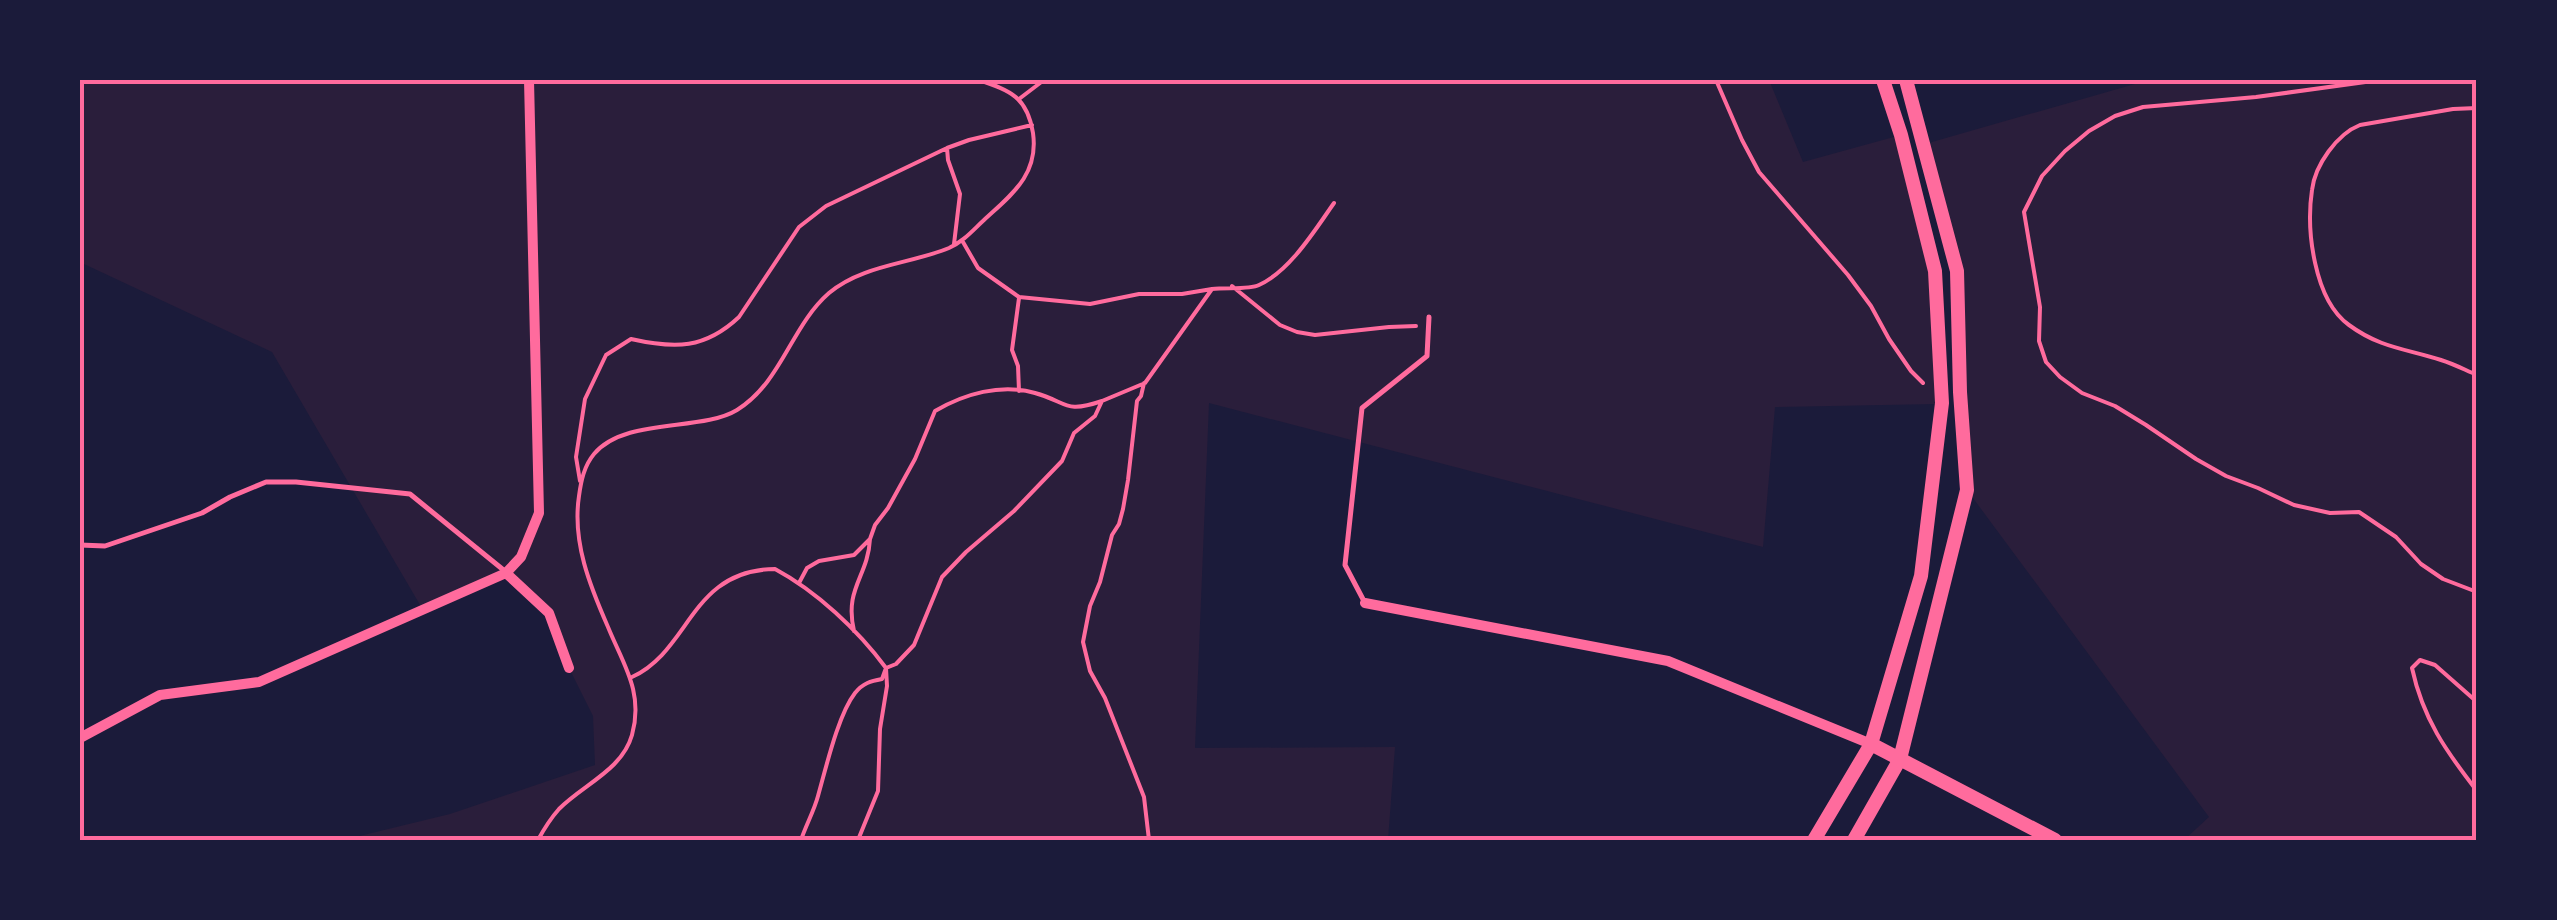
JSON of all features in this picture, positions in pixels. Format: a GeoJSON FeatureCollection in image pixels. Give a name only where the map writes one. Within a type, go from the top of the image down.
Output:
{"type":"FeatureCollection","features":[{"type":"Feature","properties":{"kind":"street"},"geometry":{"type":"LineString","coordinates":[[80,738],[160,695],[260,682],[506,572],[521,556],[539,513],[529,80]]}},
{"type":"Feature","properties":{"kind":"street"},"geometry":{"type":"LineString","coordinates":[[1814,840],[1871,744],[1921,576],[1942,403],[1934,270],[1901,135],[1883,80]]}},
{"type":"Feature","properties":{"kind":"street"},"geometry":{"type":"LineString","coordinates":[[1854,840],[1900,759],[1967,490],[1956,271],[1906,80]]}},
{"type":"Feature","properties":{"kind":"street"},"geometry":{"type":"LineString","coordinates":[[506,572],[549,614],[570,668]]}},
{"type":"Feature","properties":{"kind":"street"},"geometry":{"type":"LineString","coordinates":[[1365,603],[1668,661],[1871,744],[2055,840]]}},
{"type":"Feature","properties":{"kind":"lane"},"geometry":{"type":"LineString","coordinates":[[1365,603],[1345,565],[1362,408],[1426,356],[1429,317]]}},
{"type":"Feature","properties":{"kind":"lane"},"geometry":{"type":"LineString","coordinates":[[80,546],[105,546],[202,513],[230,496],[266,482],[296,482],[410,494],[506,572]]}},
{"type":"Feature","properties":{"kind":"path"},"geometry":{"type":"LineString","coordinates":[[538,840],[559,809],[616,763],[628,748],[634,730],[632,678],[583,560],[577,522],[585,468],[596,452],[610,442],[646,430],[729,414],[740,408],[764,387],[808,318],[832,290],[868,272],[962,242],[1016,191],[1033,160],[1032,125],[1027,110],[1001,86],[979,80]]}},
{"type":"Feature","properties":{"kind":"path"},"geometry":{"type":"LineString","coordinates":[[1019,99],[1044,80]]}},
{"type":"Feature","properties":{"kind":"path"},"geometry":{"type":"LineString","coordinates":[[1716,80],[1759,172],[1848,275],[1911,371],[1942,403]]}},
{"type":"Feature","properties":{"kind":"path"},"geometry":{"type":"LineString","coordinates":[[2380,80],[2330,89],[2142,107],[2114,116],[2089,131],[2042,176],[2024,212],[2040,306],[2039,341],[2046,362],[2060,377],[2082,393],[2146,424],[2196,459],[2294,505],[2330,513],[2359,512],[2396,537],[2421,564],[2443,579],[2477,592]]}},
{"type":"Feature","properties":{"kind":"path"},"geometry":{"type":"LineString","coordinates":[[2477,108],[2346,130],[2330,148],[2312,186],[2310,227],[2316,270],[2326,301],[2346,324],[2388,347],[2442,360],[2477,375]]}},
{"type":"Feature","properties":{"kind":"path"},"geometry":{"type":"LineString","coordinates":[[580,485],[576,457],[585,399],[606,355],[631,338],[672,346],[708,340],[726,329],[751,303],[789,240],[812,216],[842,197],[947,148],[1032,125]]}},
{"type":"Feature","properties":{"kind":"path"},"geometry":{"type":"LineString","coordinates":[[947,148],[960,194],[954,244]]}},
{"type":"Feature","properties":{"kind":"path"},"geometry":{"type":"LineString","coordinates":[[962,242],[978,268],[1019,297],[1090,304],[1139,294],[1182,294],[1232,286],[1256,288],[1306,244],[1334,203]]}},
{"type":"Feature","properties":{"kind":"path"},"geometry":{"type":"LineString","coordinates":[[1232,286],[1280,326],[1297,332],[1315,335],[1389,326],[1428,326]]}},
{"type":"Feature","properties":{"kind":"path"},"geometry":{"type":"LineString","coordinates":[[1149,840],[1144,797],[1105,698],[1090,671],[1083,642],[1112,535],[1120,524],[1136,401],[1144,382],[1212,289]]}},
{"type":"Feature","properties":{"kind":"path"},"geometry":{"type":"LineString","coordinates":[[1019,297],[1012,350],[1018,366],[1019,390]]}},
{"type":"Feature","properties":{"kind":"path"},"geometry":{"type":"LineString","coordinates":[[854,630],[850,615],[852,596],[869,554],[875,525],[916,459],[935,411],[973,393],[1006,389],[1037,393],[1066,406],[1082,408],[1144,382]]}},
{"type":"Feature","properties":{"kind":"path"},"geometry":{"type":"LineString","coordinates":[[801,840],[848,704],[857,690],[869,681],[882,679],[886,668],[896,664],[914,644],[942,577],[1062,461],[1074,433],[1095,416],[1102,401]]}},
{"type":"Feature","properties":{"kind":"path"},"geometry":{"type":"LineString","coordinates":[[798,585],[807,568],[819,561],[854,555],[870,539]]}},
{"type":"Feature","properties":{"kind":"path"},"geometry":{"type":"LineString","coordinates":[[632,678],[648,670],[691,615],[729,579],[743,572],[774,569],[823,602],[854,630],[886,668],[878,792],[858,840]]}},
{"type":"Feature","properties":{"kind":"path"},"geometry":{"type":"LineString","coordinates":[[2477,702],[2435,665],[2420,660],[2412,668],[2418,694],[2442,745],[2477,791]]}},
{"type":"Feature","properties":{"kind":"shaded area"},"geometry":{"type":"Polygon","coordinates":[[[80,80],[1769,80],[1803,162],[1901,135],[1935,271],[1936,404],[1775,407],[1763,547],[1209,403],[1195,748],[1395,747],[1388,840],[343,840],[450,814],[595,765],[593,716],[569,668],[549,614],[506,573],[423,610],[272,352],[84,264],[80,267],[80,80]]]}},
{"type":"Feature","properties":{"kind":"shaded area"},"geometry":{"type":"Polygon","coordinates":[[[2149,80],[2477,80],[2477,840],[2184,840],[2209,817],[1967,490],[1957,271],[1925,144],[2149,80]]]}}]}
